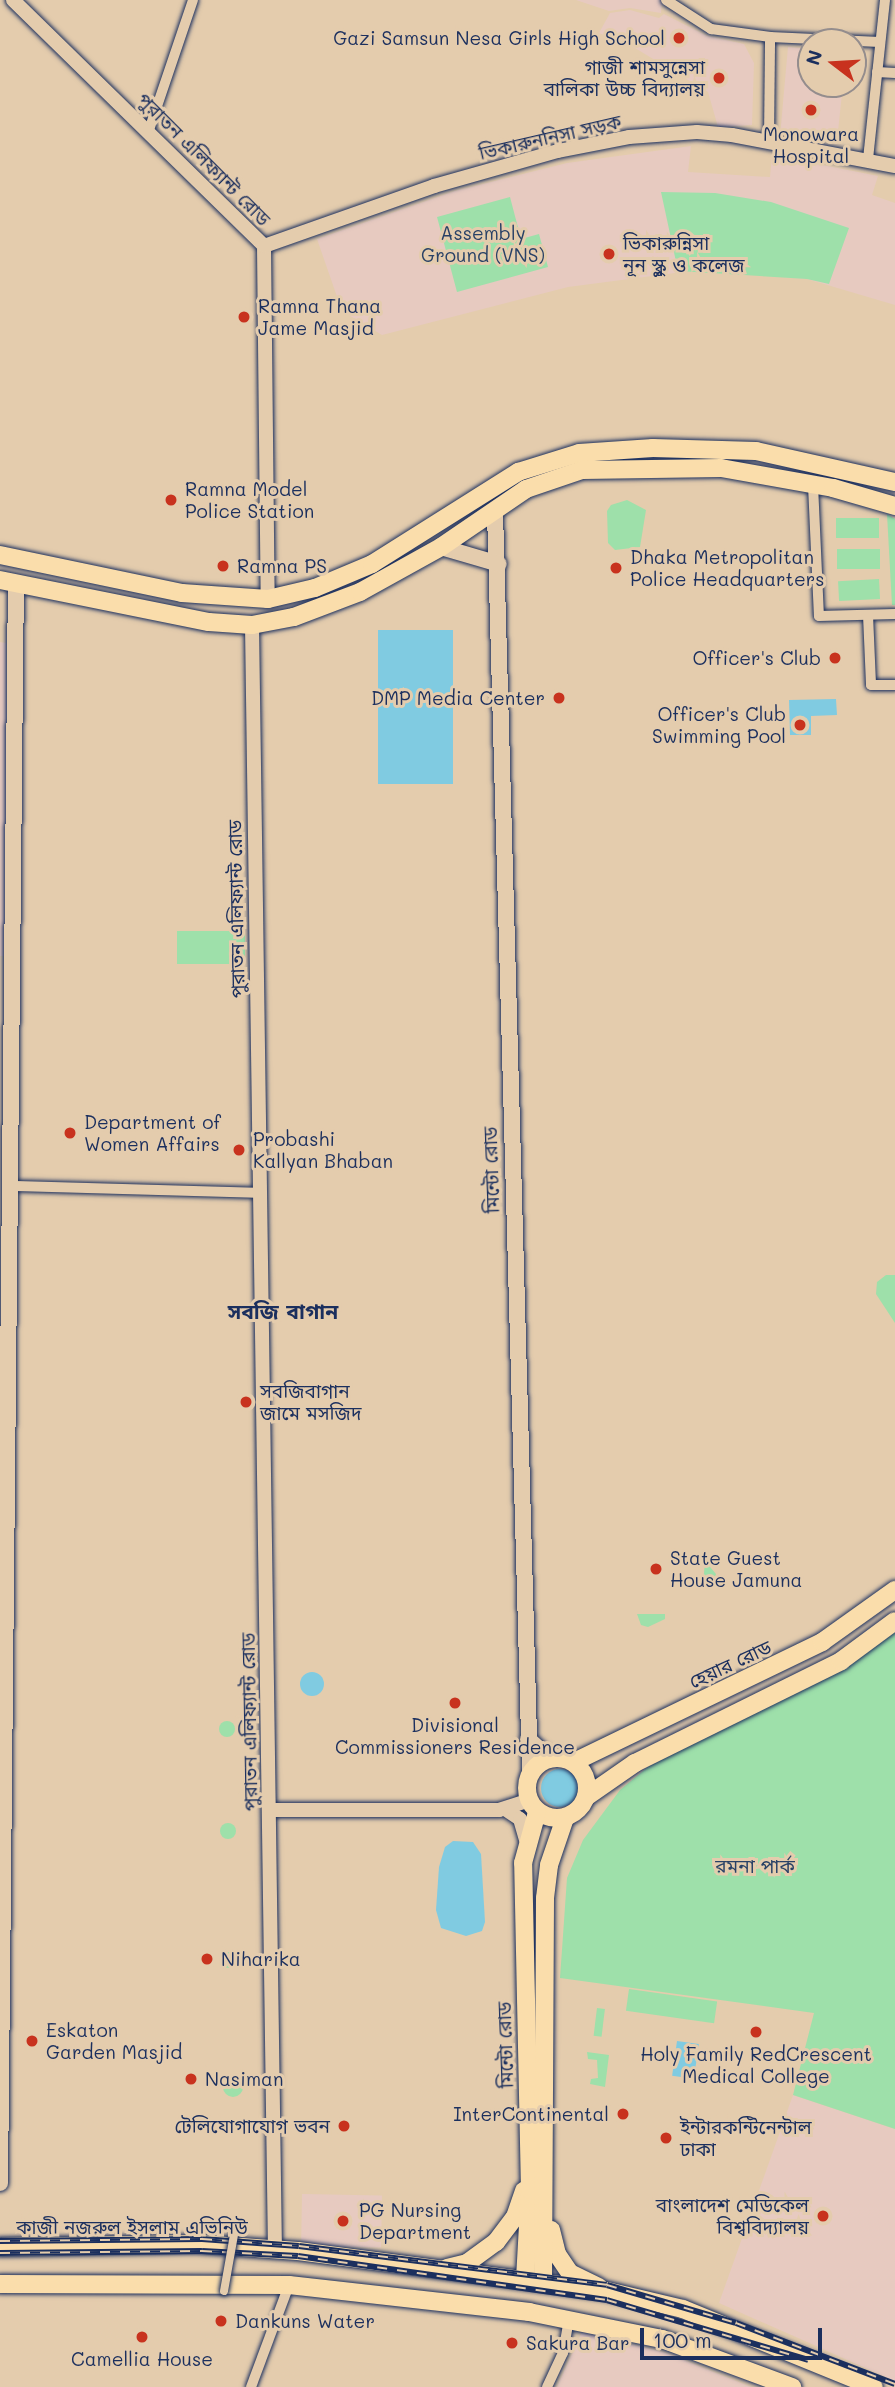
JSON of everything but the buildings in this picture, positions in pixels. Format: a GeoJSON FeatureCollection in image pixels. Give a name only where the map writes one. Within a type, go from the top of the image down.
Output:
{"type":"FeatureCollection","features":[{"type":"Feature","properties":{"kind":"main road"},"geometry":{"type":"LineString","coordinates":[[0,555],[182,593],[268,599],[315,588],[372,564],[518,472],[549,460],[672,457],[756,451],[895,482]]}},
{"type":"Feature","properties":{"kind":"main road"},"geometry":{"type":"LineString","coordinates":[[0,2183],[4,1451],[12,1186],[8,582],[209,622],[252,625],[295,617],[360,593],[441,547],[526,489],[565,473],[672,457],[813,485],[895,506]]}},
{"type":"Feature","properties":{"kind":"main road"},"geometry":{"type":"LineString","coordinates":[[486,493],[495,512]]}},
{"type":"Feature","properties":{"kind":"main road","name":"মিন্টো রোড"},"geometry":{"type":"LineString","coordinates":[[495,512],[499,565],[530,1774]]}},
{"type":"Feature","properties":{"kind":"main road"},"geometry":{"type":"LineString","coordinates":[[441,547],[499,565]]}},
{"type":"Feature","properties":{"kind":"main road","name":"হেয়ার রোড"},"geometry":{"type":"LineString","coordinates":[[573,1762],[798,1655],[855,1621],[895,1590]]}},
{"type":"Feature","properties":{"kind":"main road"},"geometry":{"type":"LineString","coordinates":[[549,1758],[530,1774],[533,1806],[565,1818],[578,1810],[586,1797],[635,1763],[842,1661],[895,1621]]}},
{"type":"Feature","properties":{"kind":"main road"},"geometry":{"type":"LineString","coordinates":[[528,1739],[549,1758],[573,1762],[586,1778],[586,1797]]}},
{"type":"Feature","properties":{"kind":"main road","name":"মিন্টো রোড"},"geometry":{"type":"LineString","coordinates":[[533,1806],[526,1840],[523,1961],[538,2168]]}},
{"type":"Feature","properties":{"kind":"main road","name":"মিন্টো রোড"},"geometry":{"type":"LineString","coordinates":[[529,2312],[534,2280],[545,1898],[549,1865],[565,1818]]}},
{"type":"Feature","properties":{"kind":"main road"},"geometry":{"type":"LineString","coordinates":[[447,2268],[485,2252],[508,2230],[538,2168],[552,2177],[551,2234],[557,2254],[576,2278],[607,2291]]}},
{"type":"Feature","properties":{"kind":"main road","name":"কাজী নজরুল ইসলাম এভিনিউ"},"geometry":{"type":"LineString","coordinates":[[0,2247],[199,2244],[447,2268],[607,2291],[684,2309],[874,2387]]}},
{"type":"Feature","properties":{"kind":"main road"},"geometry":{"type":"LineString","coordinates":[[0,2284],[289,2285],[529,2312],[662,2339],[792,2387]]}},
{"type":"Feature","properties":{"kind":"street","name":"পুরাতন এলিফ্যান্ট রোড"},"geometry":{"type":"LineString","coordinates":[[13,0],[149,130],[264,246],[268,599]]}},
{"type":"Feature","properties":{"kind":"street"},"geometry":{"type":"LineString","coordinates":[[149,130],[193,0]]}},
{"type":"Feature","properties":{"kind":"street"},"geometry":{"type":"LineString","coordinates":[[666,0],[711,29],[770,37],[880,42]]}},
{"type":"Feature","properties":{"kind":"street"},"geometry":{"type":"LineString","coordinates":[[868,159],[885,0]]}},
{"type":"Feature","properties":{"kind":"street"},"geometry":{"type":"LineString","coordinates":[[769,140],[770,37]]}},
{"type":"Feature","properties":{"kind":"street"},"geometry":{"type":"LineString","coordinates":[[877,72],[895,73]]}},
{"type":"Feature","properties":{"kind":"street","name":"ভিকারুননিসা সড়ক"},"geometry":{"type":"LineString","coordinates":[[264,246],[434,186],[558,151],[629,137],[696,132],[769,140],[895,166]]}},
{"type":"Feature","properties":{"kind":"street"},"geometry":{"type":"LineString","coordinates":[[813,485],[819,616],[895,614]]}},
{"type":"Feature","properties":{"kind":"street"},"geometry":{"type":"LineString","coordinates":[[868,615],[871,685],[895,685]]}},
{"type":"Feature","properties":{"kind":"street","name":"পুরাতন এলিফ্যান্ট রোড"},"geometry":{"type":"LineString","coordinates":[[252,625],[275,2250]]}},
{"type":"Feature","properties":{"kind":"street"},"geometry":{"type":"LineString","coordinates":[[12,1186],[260,1193]]}},
{"type":"Feature","properties":{"kind":"street"},"geometry":{"type":"LineString","coordinates":[[269,1810],[505,1809],[533,1806]]}},
{"type":"Feature","properties":{"kind":"street"},"geometry":{"type":"LineString","coordinates":[[505,1809],[520,1819],[526,1840]]}},
{"type":"Feature","properties":{"kind":"street"},"geometry":{"type":"LineString","coordinates":[[224,2291],[235,2230]]}},
{"type":"Feature","properties":{"kind":"street"},"geometry":{"type":"LineString","coordinates":[[251,2387],[289,2285]]}},
{"type":"Feature","properties":{"kind":"street"},"geometry":{"type":"LineString","coordinates":[[547,2387],[563,2353],[569,2318]]}},
{"type":"Feature","properties":{"kind":"shaded area"},"geometry":{"type":"Polygon","coordinates":[[[576,0],[662,0],[661,13],[630,8],[609,11],[576,0]]]}},
{"type":"Feature","properties":{"kind":"shaded area","name":"গাজী শামসুন্নেসা বালিকা উচ্চ বিদ্যালয়"},"geometry":{"type":"Polygon","coordinates":[[[630,10],[659,18],[664,14],[707,36],[744,44],[754,63],[752,125],[718,127],[708,92],[635,48],[599,33],[610,13],[630,10]]]}},
{"type":"Feature","properties":{"kind":"shaded area","name":"Monowara Hospital"},"geometry":{"type":"Polygon","coordinates":[[[788,47],[797,48],[797,98],[842,98],[837,141],[780,136],[788,47]]]}},
{"type":"Feature","properties":{"kind":"shaded area","name":"ভিকারুন্নিসা নূন স্কুল ও কলেজ"},"geometry":{"type":"Polygon","coordinates":[[[691,146],[688,172],[770,177],[772,155],[878,176],[872,195],[895,203],[895,305],[807,279],[698,270],[568,287],[382,335],[342,311],[317,239],[455,191],[567,163],[691,146]]]}},
{"type":"Feature","properties":{"kind":"shaded area"},"geometry":{"type":"Polygon","coordinates":[[[0,642],[6,643],[10,956],[0,956],[0,642]]]}},
{"type":"Feature","properties":{"kind":"shaded area","name":"বাংলাদেশ মেডিকেল বিশ্ববিদ্যালয়"},"geometry":{"type":"Polygon","coordinates":[[[793,2095],[895,2129],[895,2381],[719,2303],[793,2095]]]}},
{"type":"Feature","properties":{"kind":"shaded area","name":"PG Nursing Department"},"geometry":{"type":"Polygon","coordinates":[[[302,2194],[382,2195],[381,2247],[301,2246],[302,2194]]]}},
{"type":"Feature","properties":{"kind":"shaded area"},"geometry":{"type":"Polygon","coordinates":[[[582,2332],[666,2353],[751,2387],[557,2387],[582,2332]]]}},
{"type":"Feature","properties":{"kind":"green space"},"geometry":{"type":"Polygon","coordinates":[[[661,192],[715,193],[771,202],[849,228],[829,284],[807,279],[678,271],[661,192]]]}},
{"type":"Feature","properties":{"kind":"green space","name":"Assembly Ground (VNS)"},"geometry":{"type":"Polygon","coordinates":[[[510,197],[521,239],[539,234],[548,267],[457,292],[437,217],[510,197]]]}},
{"type":"Feature","properties":{"kind":"green space"},"geometry":{"type":"Polygon","coordinates":[[[627,500],[646,510],[640,547],[615,550],[608,543],[607,511],[611,505],[627,500]]]}},
{"type":"Feature","properties":{"kind":"green space"},"geometry":{"type":"Polygon","coordinates":[[[887,514],[895,519],[895,605],[892,605],[887,514]]]}},
{"type":"Feature","properties":{"kind":"green space"},"geometry":{"type":"Polygon","coordinates":[[[836,518],[879,518],[879,538],[836,538],[836,518]]]}},
{"type":"Feature","properties":{"kind":"green space"},"geometry":{"type":"Polygon","coordinates":[[[837,549],[880,549],[880,569],[837,569],[837,549]]]}},
{"type":"Feature","properties":{"kind":"green space"},"geometry":{"type":"Polygon","coordinates":[[[879,579],[880,599],[839,601],[838,581],[879,579]]]}},
{"type":"Feature","properties":{"kind":"green space"},"geometry":{"type":"Polygon","coordinates":[[[177,931],[245,931],[245,964],[177,964],[177,931]]]}},
{"type":"Feature","properties":{"kind":"green space"},"geometry":{"type":"Polygon","coordinates":[[[886,1275],[895,1275],[895,1323],[876,1294],[877,1282],[886,1275]]]}},
{"type":"Feature","properties":{"kind":"green space"},"geometry":{"type":"Polygon","coordinates":[[[705,1561],[716,1574],[713,1586],[703,1585],[705,1561]]]}},
{"type":"Feature","properties":{"kind":"green space"},"geometry":{"type":"Polygon","coordinates":[[[637,1614],[665,1614],[665,1619],[648,1627],[641,1625],[637,1614]]]}},
{"type":"Feature","properties":{"kind":"green space","name":"রমনা পার্ক"},"geometry":{"type":"Polygon","coordinates":[[[895,1626],[895,2129],[793,2095],[814,2013],[560,1978],[567,1878],[583,1840],[620,1790],[649,1766],[748,1714],[895,1626]]]}},
{"type":"Feature","properties":{"kind":"green space"},"geometry":{"type":"Polygon","coordinates":[[[227,1721],[233,1723],[233,1735],[227,1737],[221,1735],[219,1729],[221,1723],[227,1721]]]}},
{"type":"Feature","properties":{"kind":"green space"},"geometry":{"type":"Polygon","coordinates":[[[228,1823],[236,1831],[228,1839],[220,1831],[228,1823]]]}},
{"type":"Feature","properties":{"kind":"green space"},"geometry":{"type":"Polygon","coordinates":[[[229,1952],[235,1954],[235,1966],[229,1968],[223,1966],[221,1960],[223,1954],[229,1952]]]}},
{"type":"Feature","properties":{"kind":"green space"},"geometry":{"type":"Polygon","coordinates":[[[629,1989],[717,2001],[714,2023],[626,2011],[629,1989]]]}},
{"type":"Feature","properties":{"kind":"green space"},"geometry":{"type":"Polygon","coordinates":[[[597,2008],[605,2009],[602,2037],[594,2036],[597,2008]]]}},
{"type":"Feature","properties":{"kind":"green space"},"geometry":{"type":"Polygon","coordinates":[[[587,2052],[609,2055],[605,2087],[590,2084],[591,2079],[598,2078],[597,2060],[588,2059],[587,2052]]]}},
{"type":"Feature","properties":{"kind":"green space"},"geometry":{"type":"Polygon","coordinates":[[[233,2077],[240,2080],[243,2087],[240,2094],[233,2097],[226,2094],[223,2087],[226,2080],[233,2077]]]}},
{"type":"Feature","properties":{"kind":"water"},"geometry":{"type":"Polygon","coordinates":[[[378,630],[453,630],[453,784],[378,784],[378,630]]]}},
{"type":"Feature","properties":{"kind":"water","name":"Officer's Club Swimming Pool"},"geometry":{"type":"Polygon","coordinates":[[[836,699],[837,715],[811,716],[811,735],[790,735],[789,700],[836,699]]]}},
{"type":"Feature","properties":{"kind":"water"},"geometry":{"type":"Polygon","coordinates":[[[312,1672],[323,1679],[324,1684],[317,1695],[312,1696],[301,1689],[300,1684],[307,1673],[312,1672]]]}},
{"type":"Feature","properties":{"kind":"water"},"geometry":{"type":"Polygon","coordinates":[[[560,1769],[573,1775],[579,1788],[573,1801],[560,1807],[547,1801],[541,1788],[547,1775],[560,1769]]]}},
{"type":"Feature","properties":{"kind":"water"},"geometry":{"type":"Polygon","coordinates":[[[453,1841],[473,1842],[481,1854],[485,1922],[482,1931],[466,1936],[441,1928],[436,1910],[439,1867],[445,1847],[453,1841]]]}},
{"type":"Feature","properties":{"kind":"water"},"geometry":{"type":"Polygon","coordinates":[[[677,2041],[699,2044],[694,2079],[672,2076],[677,2041]]]}},
{"type":"Feature","properties":{"kind":"railway"},"geometry":{"type":"LineString","coordinates":[[0,2241],[202,2239],[299,2246],[607,2285],[736,2323],[895,2384]]}},
{"type":"Feature","properties":{"kind":"railway"},"geometry":{"type":"LineString","coordinates":[[0,2253],[202,2251],[298,2256],[607,2300],[808,2360]]}},
{"type":"Feature","properties":{"kind":"place","name":"Gazi Samsun Nesa Girls High School"},"geometry":{"type":"Point","coordinates":[679,38]}},
{"type":"Feature","properties":{"kind":"place","name":"গাজী শামসুন্নেসা বালিকা উচ্চ বিদ্যালয়"},"geometry":{"type":"Point","coordinates":[719,78]}},
{"type":"Feature","properties":{"kind":"place","name":"Monowara Hospital"},"geometry":{"type":"Point","coordinates":[811,110]}},
{"type":"Feature","properties":{"kind":"place","name":"ভিকারুন্নিসা নূন স্কুল ও কলেজ"},"geometry":{"type":"Point","coordinates":[609,254]}},
{"type":"Feature","properties":{"kind":"place","name":"Ramna Thana Jame Masjid"},"geometry":{"type":"Point","coordinates":[244,317]}},
{"type":"Feature","properties":{"kind":"place","name":"Ramna Model Police Station"},"geometry":{"type":"Point","coordinates":[171,500]}},
{"type":"Feature","properties":{"kind":"place","name":"Ramna PS"},"geometry":{"type":"Point","coordinates":[223,566]}},
{"type":"Feature","properties":{"kind":"place","name":"Dhaka Metropolitan Police Headquarters"},"geometry":{"type":"Point","coordinates":[616,568]}},
{"type":"Feature","properties":{"kind":"place","name":"Officer's Club"},"geometry":{"type":"Point","coordinates":[835,658]}},
{"type":"Feature","properties":{"kind":"place","name":"DMP Media Center"},"geometry":{"type":"Point","coordinates":[559,698]}},
{"type":"Feature","properties":{"kind":"place","name":"Officer's Club Swimming Pool"},"geometry":{"type":"Point","coordinates":[800,725]}},
{"type":"Feature","properties":{"kind":"place","name":"Department of Women Affairs"},"geometry":{"type":"Point","coordinates":[70,1133]}},
{"type":"Feature","properties":{"kind":"place","name":"Probashi Kallyan Bhaban"},"geometry":{"type":"Point","coordinates":[239,1150]}},
{"type":"Feature","properties":{"kind":"place","name":"সবজিবাগান জামে মসজিদ"},"geometry":{"type":"Point","coordinates":[246,1402]}},
{"type":"Feature","properties":{"kind":"place","name":"State Guest House Jamuna"},"geometry":{"type":"Point","coordinates":[656,1569]}},
{"type":"Feature","properties":{"kind":"place","name":"Divisional Commissioners Residence"},"geometry":{"type":"Point","coordinates":[455,1703]}},
{"type":"Feature","properties":{"kind":"place","name":"Niharika"},"geometry":{"type":"Point","coordinates":[207,1959]}},
{"type":"Feature","properties":{"kind":"place","name":"Holy Family RedCrescent Medical College"},"geometry":{"type":"Point","coordinates":[756,2032]}},
{"type":"Feature","properties":{"kind":"place","name":"Eskaton Garden Masjid"},"geometry":{"type":"Point","coordinates":[32,2041]}},
{"type":"Feature","properties":{"kind":"place","name":"Nasiman"},"geometry":{"type":"Point","coordinates":[191,2079]}},
{"type":"Feature","properties":{"kind":"place","name":"InterContinental"},"geometry":{"type":"Point","coordinates":[623,2114]}},
{"type":"Feature","properties":{"kind":"place","name":"টেলিযোগাযোগ ভবন"},"geometry":{"type":"Point","coordinates":[344,2126]}},
{"type":"Feature","properties":{"kind":"place","name":"ইন্টারকন্টিনেন্টাল ঢাকা"},"geometry":{"type":"Point","coordinates":[666,2138]}},
{"type":"Feature","properties":{"kind":"place","name":"বাংলাদেশ মেডিকেল বিশ্ববিদ্যালয়"},"geometry":{"type":"Point","coordinates":[823,2216]}},
{"type":"Feature","properties":{"kind":"place","name":"PG Nursing Department"},"geometry":{"type":"Point","coordinates":[343,2221]}},
{"type":"Feature","properties":{"kind":"place","name":"Dankuns Water"},"geometry":{"type":"Point","coordinates":[221,2321]}},
{"type":"Feature","properties":{"kind":"place","name":"Camellia House"},"geometry":{"type":"Point","coordinates":[142,2337]}},
{"type":"Feature","properties":{"kind":"place","name":"Sakura Bar"},"geometry":{"type":"Point","coordinates":[512,2343]}},
{"type":"Feature","properties":{"kind":"district","name":"সবজি বাগান"},"geometry":{"type":"Point","coordinates":[283,1311]}}]}
